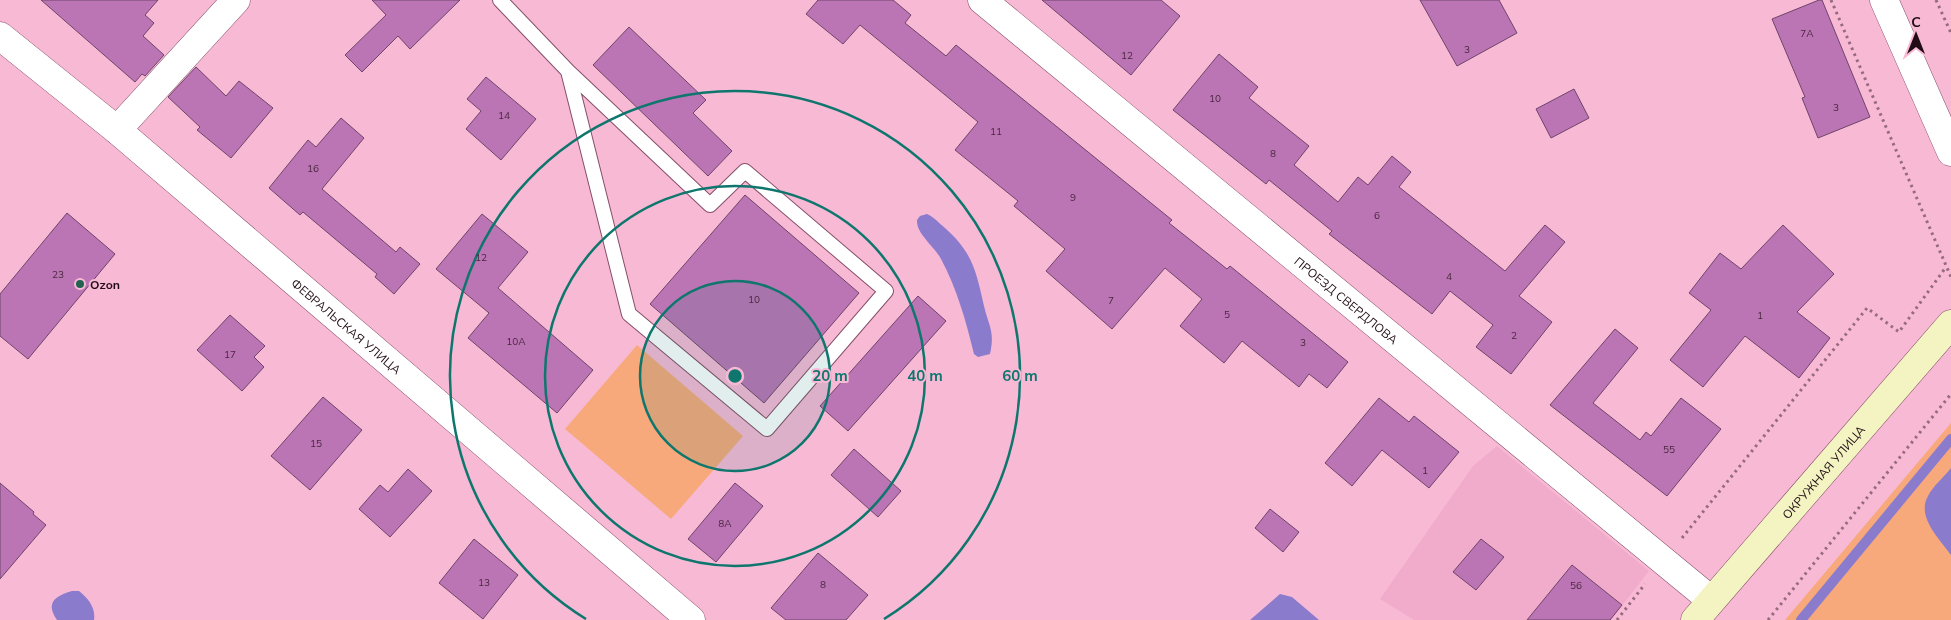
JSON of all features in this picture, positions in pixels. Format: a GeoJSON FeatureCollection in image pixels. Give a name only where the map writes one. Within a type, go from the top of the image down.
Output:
{"type":"FeatureCollection","features":[{"type":"Feature","properties":{"kind":"main road","name":"ОКРУЖНАЯ УЛИЦА"},"geometry":{"type":"LineString","coordinates":[[1703,610],[1951,324]]}},
{"type":"Feature","properties":{"kind":"street"},"geometry":{"type":"LineString","coordinates":[[117,130],[236,0]]}},
{"type":"Feature","properties":{"kind":"street","name":"ПРОЕЗД СВЕРДЛОВА"},"geometry":{"type":"LineString","coordinates":[[982,0],[1663,561],[1703,610]]}},
{"type":"Feature","properties":{"kind":"street"},"geometry":{"type":"LineString","coordinates":[[1884,0],[1951,152]]}},
{"type":"Feature","properties":{"kind":"street","name":"ФЕВРАЛЬСКАЯ УЛИЦА"},"geometry":{"type":"LineString","coordinates":[[0,36],[117,130],[692,620]]}},
{"type":"Feature","properties":{"kind":"lane"},"geometry":{"type":"LineString","coordinates":[[500,0],[568,71],[710,205],[745,170],[886,292],[767,429],[629,314],[568,71]]}},
{"type":"Feature","properties":{"kind":"path"},"geometry":{"type":"LineString","coordinates":[[1831,0],[1951,276]]}},
{"type":"Feature","properties":{"kind":"path"},"geometry":{"type":"LineString","coordinates":[[1936,0],[1951,33]]}},
{"type":"Feature","properties":{"kind":"path"},"geometry":{"type":"LineString","coordinates":[[1617,620],[1866,308],[1899,332],[1946,267]]}},
{"type":"Feature","properties":{"kind":"path"},"geometry":{"type":"LineString","coordinates":[[1768,620],[1951,394]]}},
{"type":"Feature","properties":{"kind":"shaded area"},"geometry":{"type":"Polygon","coordinates":[[[927,214],[954,237],[968,254],[976,273],[991,329],[990,354],[978,357],[974,354],[952,282],[938,254],[917,225],[917,220],[920,216],[927,214]]]}},
{"type":"Feature","properties":{"kind":"shaded area"},"geometry":{"type":"Polygon","coordinates":[[[637,345],[743,436],[671,519],[565,429],[637,345]]]}},
{"type":"Feature","properties":{"kind":"shaded area"},"geometry":{"type":"Polygon","coordinates":[[[1951,423],[1951,620],[1785,620],[1951,423]]]}},
{"type":"Feature","properties":{"kind":"shaded area"},"geometry":{"type":"Polygon","coordinates":[[[1497,446],[1649,571],[1611,620],[1414,620],[1380,599],[1473,466],[1497,446]]]}},
{"type":"Feature","properties":{"kind":"shaded area"},"geometry":{"type":"Polygon","coordinates":[[[1951,468],[1951,555],[1927,520],[1925,504],[1930,492],[1951,468]]]}},
{"type":"Feature","properties":{"kind":"shaded area"},"geometry":{"type":"Polygon","coordinates":[[[72,591],[79,591],[88,600],[93,607],[94,620],[57,620],[52,609],[54,601],[61,595],[72,591]]]}},
{"type":"Feature","properties":{"kind":"shaded area"},"geometry":{"type":"Polygon","coordinates":[[[1280,594],[1292,597],[1319,620],[1250,620],[1280,594]]]}},
{"type":"Feature","properties":{"kind":"building"},"geometry":{"type":"Polygon","coordinates":[[[41,0],[158,0],[145,15],[154,23],[143,36],[164,55],[145,76],[142,74],[135,82],[41,0]]]}},
{"type":"Feature","properties":{"kind":"building"},"geometry":{"type":"Polygon","coordinates":[[[372,0],[460,0],[410,49],[398,36],[362,72],[345,55],[386,15],[372,0]]]}},
{"type":"Feature","properties":{"kind":"building"},"geometry":{"type":"Polygon","coordinates":[[[818,0],[893,0],[911,15],[905,23],[946,56],[956,45],[1172,220],[1169,223],[1227,269],[1230,266],[1348,362],[1327,388],[1309,374],[1299,387],[1242,341],[1224,363],[1180,326],[1202,299],[1165,268],[1112,329],[1046,271],[1065,249],[1014,206],[1018,201],[955,150],[978,122],[860,25],[843,44],[806,14],[818,0]]]}},
{"type":"Feature","properties":{"kind":"building"},"geometry":{"type":"Polygon","coordinates":[[[1042,0],[1161,0],[1180,16],[1131,75],[1042,0]]]}},
{"type":"Feature","properties":{"kind":"building"},"geometry":{"type":"Polygon","coordinates":[[[1420,0],[1499,0],[1517,33],[1457,66],[1420,0]]]}},
{"type":"Feature","properties":{"kind":"building"},"geometry":{"type":"Polygon","coordinates":[[[1822,0],[1870,117],[1818,138],[1802,98],[1805,97],[1772,19],[1822,0]]]}},
{"type":"Feature","properties":{"kind":"building"},"geometry":{"type":"Polygon","coordinates":[[[629,27],[706,100],[693,113],[732,151],[708,176],[593,65],[629,27]]]}},
{"type":"Feature","properties":{"kind":"building"},"geometry":{"type":"Polygon","coordinates":[[[1219,54],[1258,87],[1249,98],[1309,146],[1294,165],[1338,202],[1358,177],[1368,185],[1392,156],[1411,172],[1399,187],[1505,271],[1545,225],[1565,242],[1519,296],[1552,322],[1511,374],[1476,347],[1493,325],[1450,291],[1432,314],[1329,234],[1332,231],[1269,180],[1266,184],[1173,110],[1219,54]]]}},
{"type":"Feature","properties":{"kind":"building"},"geometry":{"type":"Polygon","coordinates":[[[196,67],[226,96],[239,81],[273,108],[231,158],[197,130],[200,127],[168,97],[196,67]]]}},
{"type":"Feature","properties":{"kind":"building"},"geometry":{"type":"Polygon","coordinates":[[[486,77],[536,119],[501,160],[466,129],[481,111],[467,99],[486,77]]]}},
{"type":"Feature","properties":{"kind":"building"},"geometry":{"type":"Polygon","coordinates":[[[1574,89],[1589,118],[1551,138],[1536,109],[1574,89]]]}},
{"type":"Feature","properties":{"kind":"building"},"geometry":{"type":"Polygon","coordinates":[[[341,118],[364,138],[322,189],[396,252],[400,247],[420,264],[394,294],[375,277],[377,274],[303,212],[300,215],[269,188],[308,140],[316,147],[341,118]]]}},
{"type":"Feature","properties":{"kind":"building"},"geometry":{"type":"Polygon","coordinates":[[[745,195],[859,293],[764,403],[650,304],[745,195]]]}},
{"type":"Feature","properties":{"kind":"building"},"geometry":{"type":"Polygon","coordinates":[[[67,213],[115,254],[28,359],[0,336],[0,294],[67,213]]]}},
{"type":"Feature","properties":{"kind":"building"},"geometry":{"type":"Polygon","coordinates":[[[482,214],[528,252],[498,288],[593,370],[557,413],[468,338],[489,313],[436,269],[482,214]]]}},
{"type":"Feature","properties":{"kind":"building"},"geometry":{"type":"Polygon","coordinates":[[[1783,225],[1834,274],[1797,312],[1830,338],[1799,378],[1745,336],[1703,387],[1670,360],[1711,310],[1689,293],[1720,253],[1741,269],[1783,225]]]}},
{"type":"Feature","properties":{"kind":"building"},"geometry":{"type":"Polygon","coordinates":[[[918,296],[946,321],[848,431],[820,406],[918,296]]]}},
{"type":"Feature","properties":{"kind":"building"},"geometry":{"type":"Polygon","coordinates":[[[230,315],[265,346],[254,357],[264,367],[242,391],[197,350],[230,315]]]}},
{"type":"Feature","properties":{"kind":"building"},"geometry":{"type":"Polygon","coordinates":[[[1615,329],[1638,348],[1593,403],[1640,440],[1646,432],[1651,436],[1681,398],[1721,429],[1667,496],[1550,405],[1615,329]]]}},
{"type":"Feature","properties":{"kind":"building"},"geometry":{"type":"Polygon","coordinates":[[[323,397],[362,430],[310,490],[271,456],[323,397]]]}},
{"type":"Feature","properties":{"kind":"building"},"geometry":{"type":"Polygon","coordinates":[[[1379,398],[1409,422],[1414,416],[1459,452],[1429,488],[1382,450],[1352,486],[1325,463],[1379,398]]]}},
{"type":"Feature","properties":{"kind":"building"},"geometry":{"type":"Polygon","coordinates":[[[854,449],[901,491],[878,517],[831,475],[854,449]]]}},
{"type":"Feature","properties":{"kind":"building"},"geometry":{"type":"Polygon","coordinates":[[[408,469],[432,491],[390,537],[359,509],[380,485],[388,492],[408,469]]]}},
{"type":"Feature","properties":{"kind":"building"},"geometry":{"type":"Polygon","coordinates":[[[0,483],[34,512],[33,514],[46,525],[0,579],[0,483]]]}},
{"type":"Feature","properties":{"kind":"building"},"geometry":{"type":"Polygon","coordinates":[[[735,483],[763,506],[716,562],[688,539],[735,483]]]}},
{"type":"Feature","properties":{"kind":"building"},"geometry":{"type":"Polygon","coordinates":[[[1270,509],[1299,532],[1283,552],[1255,528],[1270,509]]]}},
{"type":"Feature","properties":{"kind":"building"},"geometry":{"type":"Polygon","coordinates":[[[474,539],[518,575],[483,619],[439,583],[474,539]]]}},
{"type":"Feature","properties":{"kind":"building"},"geometry":{"type":"Polygon","coordinates":[[[1481,539],[1504,557],[1476,590],[1453,572],[1481,539]]]}},
{"type":"Feature","properties":{"kind":"building"},"geometry":{"type":"Polygon","coordinates":[[[818,553],[868,595],[846,620],[786,620],[771,608],[818,553]]]}},
{"type":"Feature","properties":{"kind":"building"},"geometry":{"type":"Polygon","coordinates":[[[1572,565],[1622,605],[1610,620],[1527,620],[1572,565]]]}},
{"type":"Feature","properties":{"kind":"waterway"},"geometry":{"type":"LineString","coordinates":[[1801,620],[1951,439]]}},
{"type":"Feature","properties":{"kind":"place","name":"Ozon"},"geometry":{"type":"Point","coordinates":[80,284]}}]}
